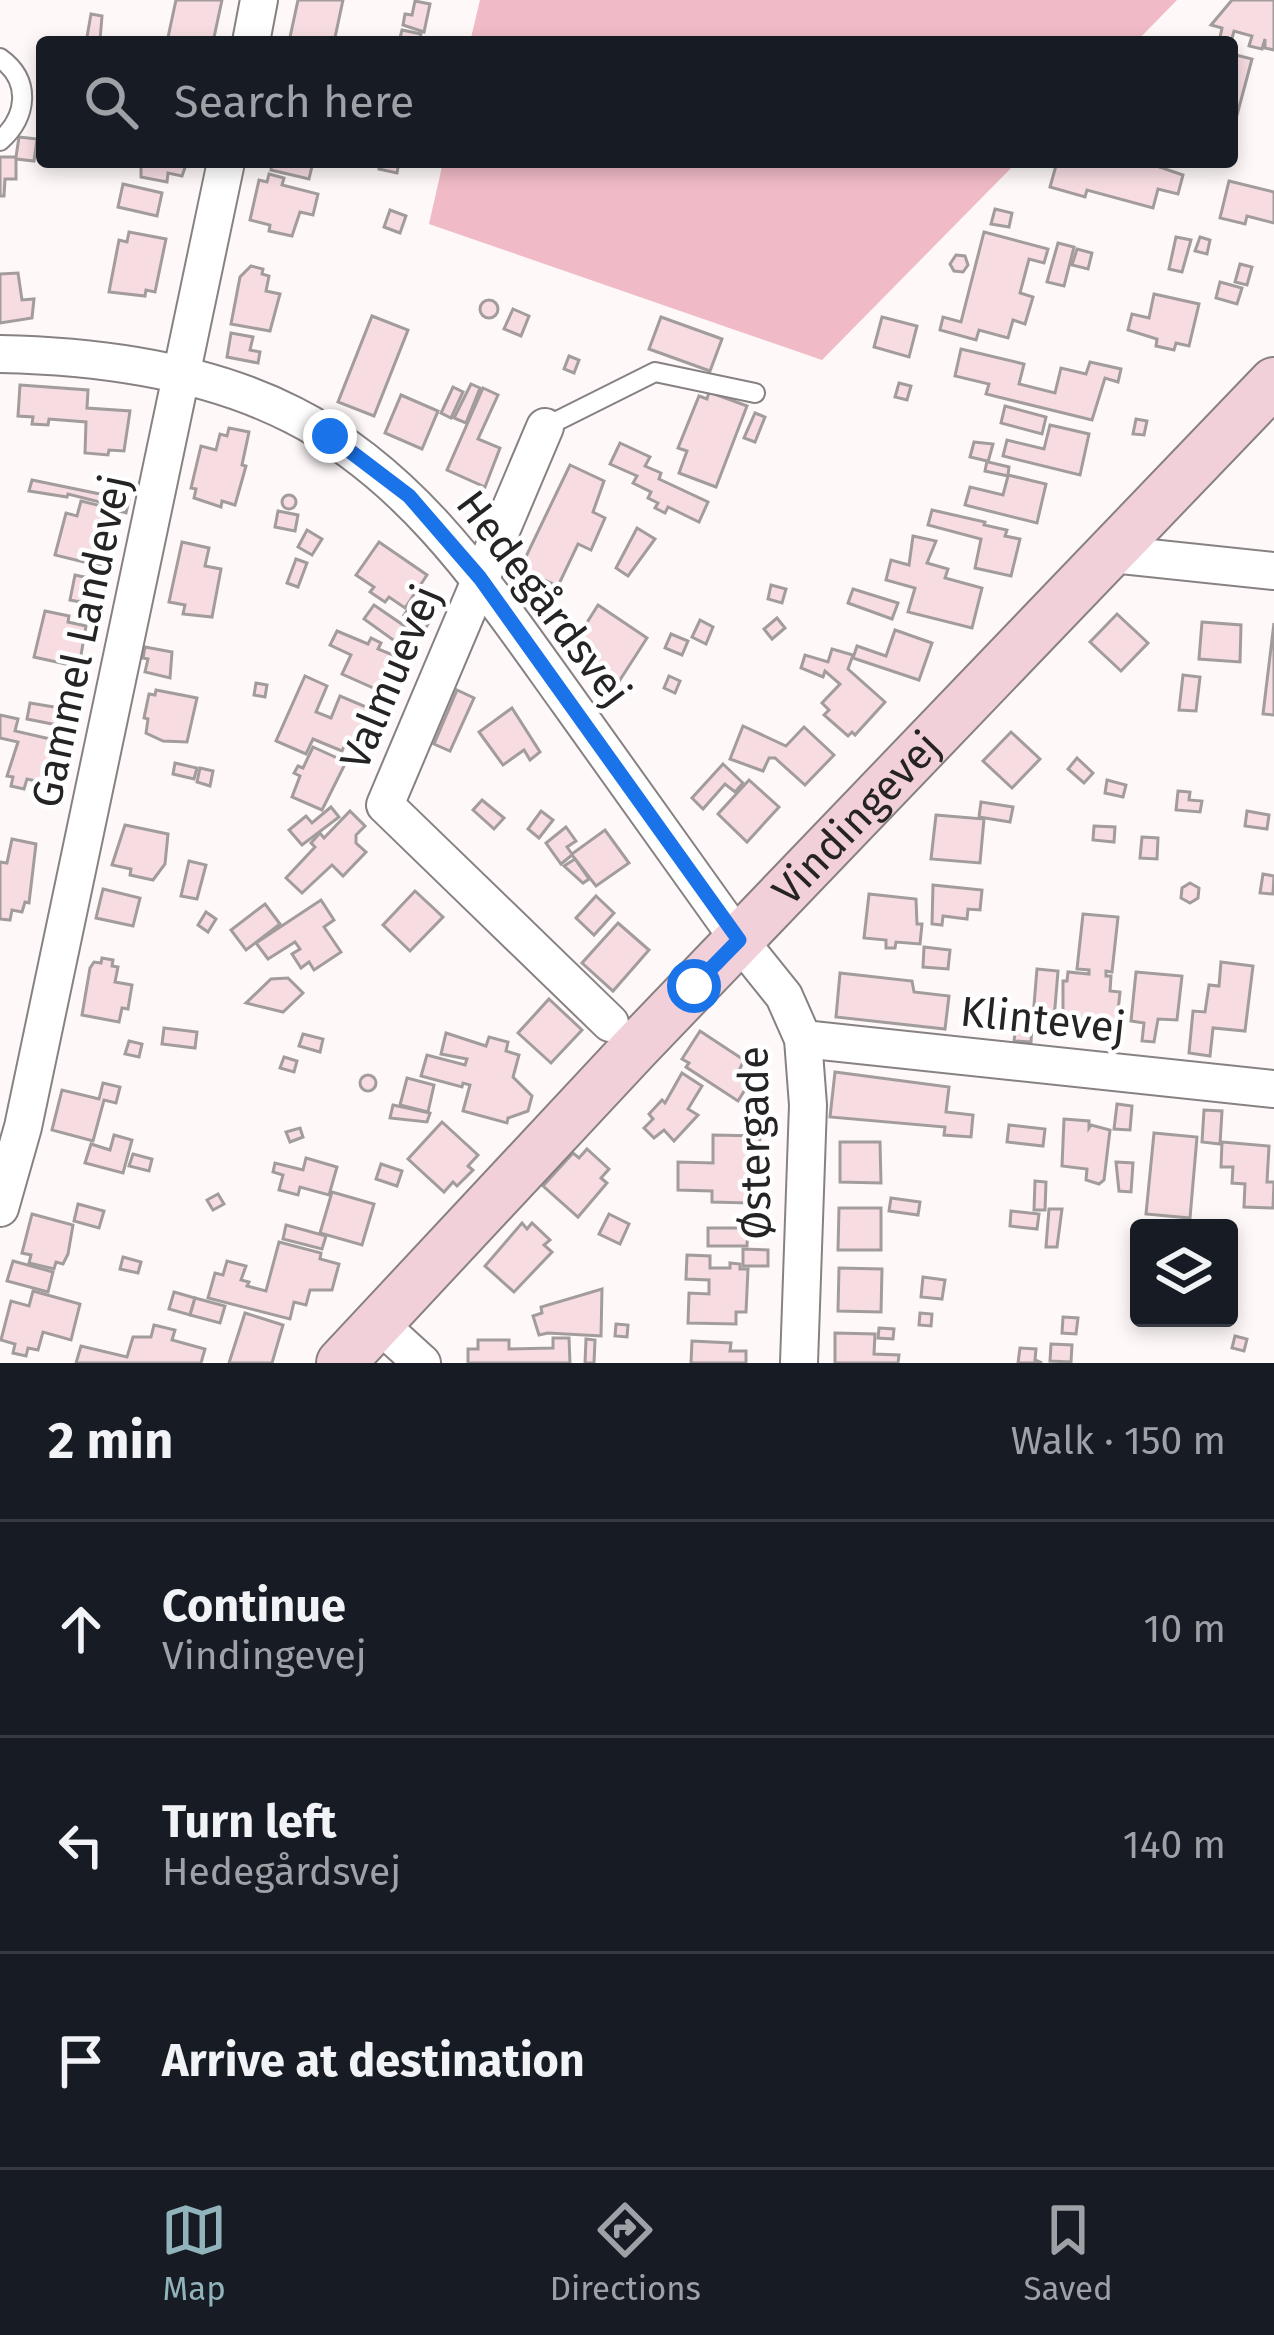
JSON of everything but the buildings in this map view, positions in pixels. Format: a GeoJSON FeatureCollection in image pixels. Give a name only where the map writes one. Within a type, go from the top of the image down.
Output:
{"type":"FeatureCollection","features":[{"type":"Feature","properties":{"kind":"street"},"geometry":{"type":"LineString","coordinates":[[251,36],[259,0]]}},
{"type":"Feature","properties":{"kind":"street","name":"Gammel Landevej"},"geometry":{"type":"LineString","coordinates":[[0,1208],[23,1127],[225,168]]}},
{"type":"Feature","properties":{"kind":"street","name":"Hedegårdsvej"},"geometry":{"type":"LineString","coordinates":[[0,355],[84,358],[182,376],[254,397],[330,436],[409,496],[480,578],[739,940]]}},
{"type":"Feature","properties":{"kind":"street","name":"Vindingevej"},"geometry":{"type":"LineString","coordinates":[[341,1363],[1274,382]]}},
{"type":"Feature","properties":{"kind":"street","name":"Valmuevej"},"geometry":{"type":"LineString","coordinates":[[545,428],[385,805],[610,1023]]}},
{"type":"Feature","properties":{"kind":"street"},"geometry":{"type":"LineString","coordinates":[[1112,554],[1274,572]]}},
{"type":"Feature","properties":{"kind":"street","name":"Østergade"},"geometry":{"type":"LineString","coordinates":[[739,940],[784,996],[802,1039],[808,1105],[799,1363]]}},
{"type":"Feature","properties":{"kind":"street","name":"Klintevej"},"geometry":{"type":"LineString","coordinates":[[802,1039],[1274,1089]]}},
{"type":"Feature","properties":{"kind":"street"},"geometry":{"type":"LineString","coordinates":[[379,1324],[422,1363]]}},
{"type":"Feature","properties":{"kind":"lane"},"geometry":{"type":"LineString","coordinates":[[0,58],[21,84],[24,106],[16,126],[0,141]]}},
{"type":"Feature","properties":{"kind":"lane"},"geometry":{"type":"LineString","coordinates":[[545,428],[656,372],[754,393]]}},
{"type":"Feature","properties":{"kind":"shaded area"},"geometry":{"type":"Polygon","coordinates":[[[480,0],[1177,0],[1142,36],[471,36],[480,0]]]}},
{"type":"Feature","properties":{"kind":"shaded area"},"geometry":{"type":"Polygon","coordinates":[[[442,168],[1011,168],[822,360],[429,224],[442,168]]]}},
{"type":"Feature","properties":{"kind":"route"},"geometry":{"type":"LineString","coordinates":[[330,436],[409,496],[480,578],[739,940],[694,986]]}}]}
